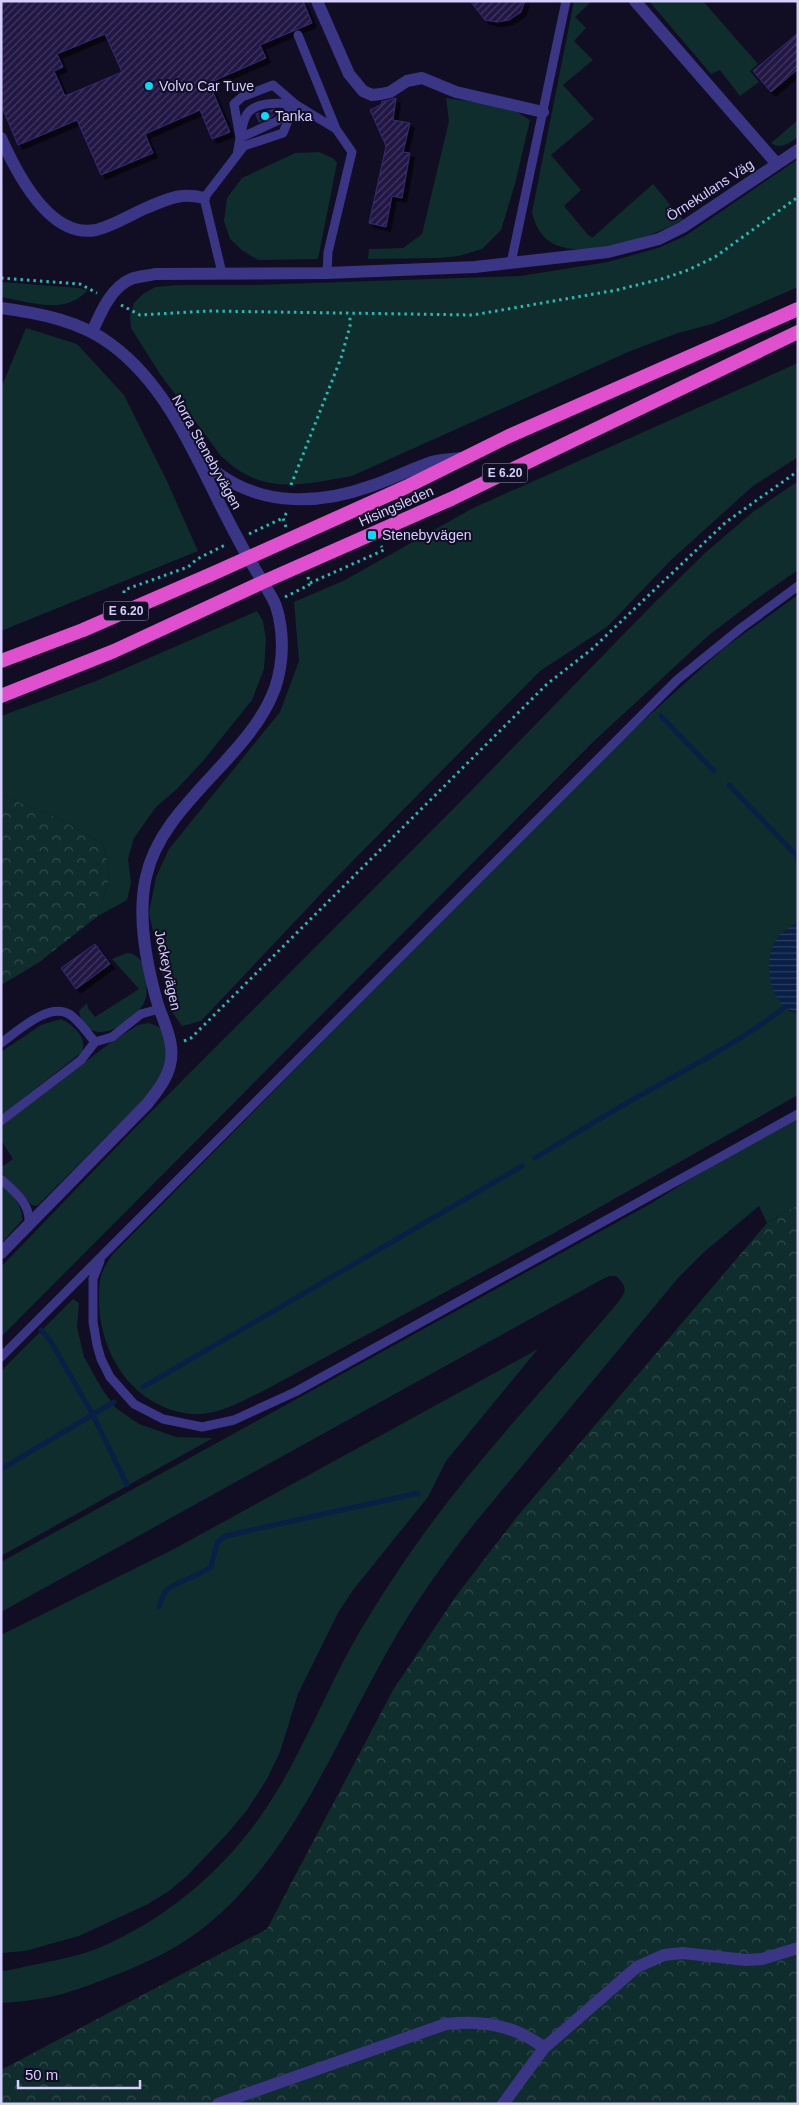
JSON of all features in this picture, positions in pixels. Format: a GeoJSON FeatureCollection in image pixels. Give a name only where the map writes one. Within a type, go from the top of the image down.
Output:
{"type":"FeatureCollection","features":[{"type":"Feature","properties":{"kind":"highway"},"geometry":{"type":"LineString","coordinates":[[735,338],[798,304]]}},
{"type":"Feature","properties":{"kind":"highway","name":"Hisingsleden"},"geometry":{"type":"LineString","coordinates":[[1,662],[83,630],[249,557],[406,487],[509,436],[798,309]]}},
{"type":"Feature","properties":{"kind":"highway","name":"Hisingsleden"},"geometry":{"type":"LineString","coordinates":[[1,696],[114,651],[263,582],[304,566],[798,332]]}},
{"type":"Feature","properties":{"kind":"highway"},"geometry":{"type":"LineString","coordinates":[[744,357],[798,342]]}},
{"type":"Feature","properties":{"kind":"street"},"geometry":{"type":"LineString","coordinates":[[317,1],[349,74],[363,91],[372,95],[381,94],[390,92],[406,81],[422,78],[456,92],[542,112]]}},
{"type":"Feature","properties":{"kind":"street","name":"Örnekulans Väg"},"geometry":{"type":"LineString","coordinates":[[636,1],[777,164]]}},
{"type":"Feature","properties":{"kind":"street"},"geometry":{"type":"LineString","coordinates":[[1,138],[24,182],[41,206],[53,218],[82,231],[98,230],[162,201],[188,194],[204,198]]}},
{"type":"Feature","properties":{"kind":"street","name":"Örnekulans Väg"},"geometry":{"type":"LineString","coordinates":[[92,332],[109,299],[119,287],[131,279],[155,274],[327,273],[475,268],[608,252],[659,239],[682,228],[798,150]]}},
{"type":"Feature","properties":{"kind":"street","name":"Norra Stenebyvägen"},"geometry":{"type":"LineString","coordinates":[[1,308],[41,315],[92,332],[111,343],[126,356],[147,378],[191,448],[238,539],[263,582]]}},
{"type":"Feature","properties":{"kind":"street"},"geometry":{"type":"LineString","coordinates":[[191,448],[220,474],[248,490],[272,498],[304,500],[336,496],[371,486],[433,462],[467,457]]}},
{"type":"Feature","properties":{"kind":"street","name":"Jockeyvägen"},"geometry":{"type":"LineString","coordinates":[[1,1253],[148,1103],[162,1084],[170,1066],[172,1046],[160,1008],[144,934],[143,895],[146,876],[151,859],[168,828],[267,708],[276,685],[282,659],[281,635],[274,601],[263,582]]}},
{"type":"Feature","properties":{"kind":"street"},"geometry":{"type":"LineString","coordinates":[[503,2104],[544,2048],[637,1967],[664,1955],[683,1953],[746,1960],[762,1958],[798,1948]]}},
{"type":"Feature","properties":{"kind":"street"},"geometry":{"type":"LineString","coordinates":[[218,2104],[391,2045],[446,2024],[467,2022],[491,2024],[521,2032],[544,2048]]}},
{"type":"Feature","properties":{"kind":"lane"},"geometry":{"type":"LineString","coordinates":[[511,263],[566,1]]}},
{"type":"Feature","properties":{"kind":"lane"},"geometry":{"type":"LineString","coordinates":[[298,36],[336,129],[352,152],[328,252],[327,273]]}},
{"type":"Feature","properties":{"kind":"lane"},"geometry":{"type":"LineString","coordinates":[[240,138],[234,104],[242,97],[273,85],[296,104],[336,129]]}},
{"type":"Feature","properties":{"kind":"lane"},"geometry":{"type":"LineString","coordinates":[[237,155],[245,116],[254,108],[270,103],[296,104]]}},
{"type":"Feature","properties":{"kind":"lane"},"geometry":{"type":"LineString","coordinates":[[240,138],[277,120],[296,104]]}},
{"type":"Feature","properties":{"kind":"lane"},"geometry":{"type":"LineString","coordinates":[[222,273],[204,198],[244,146],[283,132],[296,104]]}},
{"type":"Feature","properties":{"kind":"lane"},"geometry":{"type":"LineString","coordinates":[[1,1357],[677,680],[748,622],[798,586]]}},
{"type":"Feature","properties":{"kind":"lane"},"geometry":{"type":"LineString","coordinates":[[1,1122],[81,1060],[95,1042],[112,1037],[141,1014],[160,1008]]}},
{"type":"Feature","properties":{"kind":"lane"},"geometry":{"type":"LineString","coordinates":[[1,1043],[37,1017],[52,1011],[62,1011],[69,1014],[95,1042]]}},
{"type":"Feature","properties":{"kind":"lane"},"geometry":{"type":"LineString","coordinates":[[101,1258],[93,1279],[93,1322],[101,1359],[110,1377],[134,1404],[164,1419],[202,1427],[218,1425],[256,1411],[295,1392],[798,1114]]}},
{"type":"Feature","properties":{"kind":"lane"},"geometry":{"type":"LineString","coordinates":[[1,1179],[23,1202],[28,1211],[29,1224]]}},
{"type":"Feature","properties":{"kind":"path"},"geometry":{"type":"LineString","coordinates":[[1,278],[80,284],[140,315],[209,311],[473,315],[617,290],[665,278],[715,257],[798,198]]}},
{"type":"Feature","properties":{"kind":"path"},"geometry":{"type":"LineString","coordinates":[[124,593],[124,590],[188,567],[197,559],[287,515],[293,479],[341,358],[350,326],[350,314]]}},
{"type":"Feature","properties":{"kind":"path"},"geometry":{"type":"LineString","coordinates":[[172,1046],[191,1038],[547,684],[592,649],[726,522],[798,471]]}},
{"type":"Feature","properties":{"kind":"path"},"geometry":{"type":"LineString","coordinates":[[282,518],[290,538]]}},
{"type":"Feature","properties":{"kind":"path"},"geometry":{"type":"LineString","coordinates":[[274,601],[384,550],[381,546]]}},
{"type":"Feature","properties":{"kind":"path"},"geometry":{"type":"LineString","coordinates":[[304,566],[310,583]]}},
{"type":"Feature","properties":{"kind":"green space"},"geometry":{"type":"Polygon","coordinates":[[[574,1],[592,1],[575,17],[586,28],[574,41],[593,60],[563,85],[594,119],[551,155],[581,190],[564,206],[589,236],[593,237],[653,184],[683,220],[638,239],[608,246],[583,249],[561,247],[551,242],[536,225],[532,212],[574,1]]]}},
{"type":"Feature","properties":{"kind":"green space"},"geometry":{"type":"Polygon","coordinates":[[[649,1],[703,1],[758,64],[750,71],[759,82],[740,96],[720,70],[711,74],[649,1]]]}},
{"type":"Feature","properties":{"kind":"green space"},"geometry":{"type":"Polygon","coordinates":[[[446,98],[509,107],[530,120],[515,184],[501,230],[482,249],[459,256],[368,259],[369,249],[403,248],[422,234],[449,121],[446,98]]]}},
{"type":"Feature","properties":{"kind":"green space"},"geometry":{"type":"Polygon","coordinates":[[[798,120],[798,137],[782,146],[771,143],[798,120]]]}},
{"type":"Feature","properties":{"kind":"green space"},"geometry":{"type":"Polygon","coordinates":[[[319,152],[333,158],[337,163],[318,259],[258,260],[243,251],[230,239],[224,221],[227,198],[242,178],[295,153],[319,152]]]}},
{"type":"Feature","properties":{"kind":"green space"},"geometry":{"type":"Polygon","coordinates":[[[798,159],[798,287],[712,324],[678,333],[628,352],[352,476],[299,484],[283,484],[267,482],[236,469],[221,456],[160,374],[131,328],[130,316],[134,303],[143,294],[155,287],[520,276],[608,262],[658,248],[685,236],[798,159]]]}},
{"type":"Feature","properties":{"kind":"green space"},"geometry":{"type":"Polygon","coordinates":[[[1,282],[88,290],[79,298],[69,303],[58,305],[36,304],[1,297],[1,282]]]}},
{"type":"Feature","properties":{"kind":"green space"},"geometry":{"type":"Polygon","coordinates":[[[26,328],[77,344],[124,395],[166,479],[198,551],[1,631],[1,388],[26,328]]]}},
{"type":"Feature","properties":{"kind":"green space"},"geometry":{"type":"Polygon","coordinates":[[[798,363],[798,457],[753,486],[671,560],[607,627],[540,671],[333,881],[201,1021],[182,1026],[170,1009],[149,913],[156,877],[169,849],[280,712],[299,661],[294,602],[345,580],[473,508],[798,363]]]}},
{"type":"Feature","properties":{"kind":"green space"},"geometry":{"type":"Polygon","coordinates":[[[798,481],[798,570],[709,635],[594,741],[1,1337],[1,1267],[133,1130],[465,797],[655,602],[705,553],[753,512],[798,481]]]}},
{"type":"Feature","properties":{"kind":"green space"},"geometry":{"type":"Polygon","coordinates":[[[798,595],[798,923],[791,926],[789,1011],[798,1013],[798,1095],[554,1233],[267,1389],[227,1408],[206,1413],[184,1413],[149,1399],[134,1387],[122,1374],[113,1358],[101,1323],[99,1304],[100,1283],[102,1272],[113,1254],[614,747],[724,648],[798,595]]]}},
{"type":"Feature","properties":{"kind":"green space"},"geometry":{"type":"Polygon","coordinates":[[[257,611],[263,621],[266,640],[264,669],[252,700],[203,761],[177,789],[156,807],[134,838],[128,859],[131,883],[127,900],[98,916],[108,883],[109,869],[103,844],[58,818],[1,795],[1,716],[96,681],[257,611]]]}},
{"type":"Feature","properties":{"kind":"green space"},"geometry":{"type":"Polygon","coordinates":[[[1,795],[58,818],[103,844],[109,869],[108,883],[98,916],[38,963],[1,985],[1,795]]]}},
{"type":"Feature","properties":{"kind":"green space"},"geometry":{"type":"Polygon","coordinates":[[[127,953],[137,956],[143,966],[147,990],[142,1007],[124,1024],[112,1030],[101,1032],[91,1030],[83,1024],[79,1011],[87,1003],[88,1008],[95,1017],[139,989],[112,959],[127,953]]]}},
{"type":"Feature","properties":{"kind":"green space"},"geometry":{"type":"Polygon","coordinates":[[[61,1019],[78,1032],[83,1041],[82,1052],[1,1116],[1,1052],[41,1025],[61,1019]]]}},
{"type":"Feature","properties":{"kind":"green space"},"geometry":{"type":"Polygon","coordinates":[[[149,1023],[159,1027],[163,1033],[166,1051],[163,1072],[147,1096],[37,1206],[32,1205],[1,1172],[1,1167],[13,1159],[1,1140],[1,1126],[110,1043],[138,1025],[149,1023]]]}},
{"type":"Feature","properties":{"kind":"green space"},"geometry":{"type":"Polygon","coordinates":[[[798,1117],[798,1205],[767,1223],[759,1206],[703,1253],[678,1278],[474,1524],[428,1586],[397,1635],[306,1803],[258,1873],[230,1904],[198,1932],[170,1950],[139,1965],[59,1995],[34,2000],[1,2003],[1,1971],[75,1956],[110,1943],[132,1932],[174,1905],[229,1856],[260,1817],[284,1780],[351,1647],[374,1607],[408,1556],[482,1459],[615,1306],[623,1294],[623,1284],[616,1276],[609,1276],[599,1281],[1,1612],[1,1562],[650,1204],[798,1117]]]}},
{"type":"Feature","properties":{"kind":"green space"},"geometry":{"type":"Polygon","coordinates":[[[1,1183],[21,1209],[22,1220],[1,1244],[1,1183]]]}},
{"type":"Feature","properties":{"kind":"green space"},"geometry":{"type":"Polygon","coordinates":[[[798,1205],[798,2104],[1,2104],[1,2070],[267,1929],[393,1690],[456,1596],[516,1518],[767,1223],[798,1205]]]}},
{"type":"Feature","properties":{"kind":"green space"},"geometry":{"type":"Polygon","coordinates":[[[73,1299],[79,1303],[77,1327],[84,1357],[102,1389],[116,1408],[139,1424],[176,1437],[213,1438],[1,1556],[1,1371],[73,1299]]]}},
{"type":"Feature","properties":{"kind":"green space"},"geometry":{"type":"Polygon","coordinates":[[[538,1349],[446,1461],[428,1497],[353,1590],[338,1613],[298,1694],[280,1752],[267,1779],[247,1810],[228,1833],[187,1876],[169,1891],[148,1904],[79,1936],[25,1951],[1,1953],[1,1635],[174,1549],[538,1349]]]}},
{"type":"Feature","properties":{"kind":"water"},"geometry":{"type":"Polygon","coordinates":[[[798,923],[798,1013],[788,1009],[780,1002],[775,993],[769,971],[769,960],[776,940],[786,930],[798,923]]]}},
{"type":"Feature","properties":{"kind":"building","name":"Volvo Car Tuve"},"geometry":{"type":"Polygon","coordinates":[[[1,1],[303,1],[312,23],[260,45],[266,58],[209,83],[230,132],[212,139],[200,110],[145,134],[153,153],[101,175],[77,120],[18,145],[1,105],[1,1]],[[105,34],[57,54],[63,67],[54,71],[65,96],[122,72],[105,34]]]}},
{"type":"Feature","properties":{"kind":"building"},"geometry":{"type":"Polygon","coordinates":[[[470,1],[525,1],[521,12],[509,20],[497,22],[485,20],[470,1]]]}},
{"type":"Feature","properties":{"kind":"building"},"geometry":{"type":"Polygon","coordinates":[[[798,33],[798,69],[771,92],[753,71],[798,33]]]}},
{"type":"Feature","properties":{"kind":"building"},"geometry":{"type":"Polygon","coordinates":[[[396,98],[393,120],[410,123],[403,152],[410,153],[402,198],[392,196],[386,227],[369,223],[386,146],[370,110],[382,104],[381,102],[396,98]]]}},
{"type":"Feature","properties":{"kind":"building"},"geometry":{"type":"Polygon","coordinates":[[[275,109],[276,113],[273,116],[259,122],[256,114],[275,109]]]}},
{"type":"Feature","properties":{"kind":"building"},"geometry":{"type":"Polygon","coordinates":[[[95,944],[110,964],[76,989],[61,968],[95,944]]]}},
{"type":"Feature","properties":{"kind":"waterway"},"geometry":{"type":"LineString","coordinates":[[661,716],[714,771]]}},
{"type":"Feature","properties":{"kind":"waterway"},"geometry":{"type":"LineString","coordinates":[[729,785],[798,857]]}},
{"type":"Feature","properties":{"kind":"waterway"},"geometry":{"type":"LineString","coordinates":[[535,1158],[614,1110],[733,1043],[785,1007]]}},
{"type":"Feature","properties":{"kind":"waterway"},"geometry":{"type":"LineString","coordinates":[[143,1387],[522,1166]]}},
{"type":"Feature","properties":{"kind":"waterway"},"geometry":{"type":"LineString","coordinates":[[41,1330],[50,1340],[93,1415],[127,1485]]}},
{"type":"Feature","properties":{"kind":"waterway"},"geometry":{"type":"LineString","coordinates":[[1,1469],[114,1402]]}},
{"type":"Feature","properties":{"kind":"waterway"},"geometry":{"type":"LineString","coordinates":[[159,1607],[168,1589],[211,1567],[217,1543],[225,1536],[418,1493]]}},
{"type":"Feature","properties":{"kind":"place","name":"Volvo Car Tuve"},"geometry":{"type":"Point","coordinates":[149,86]}},
{"type":"Feature","properties":{"kind":"place","name":"Tanka"},"geometry":{"type":"Point","coordinates":[265,116]}},
{"type":"Feature","properties":{"kind":"place","name":"Stenebyvägen"},"geometry":{"type":"Point","coordinates":[372,535]}}]}
